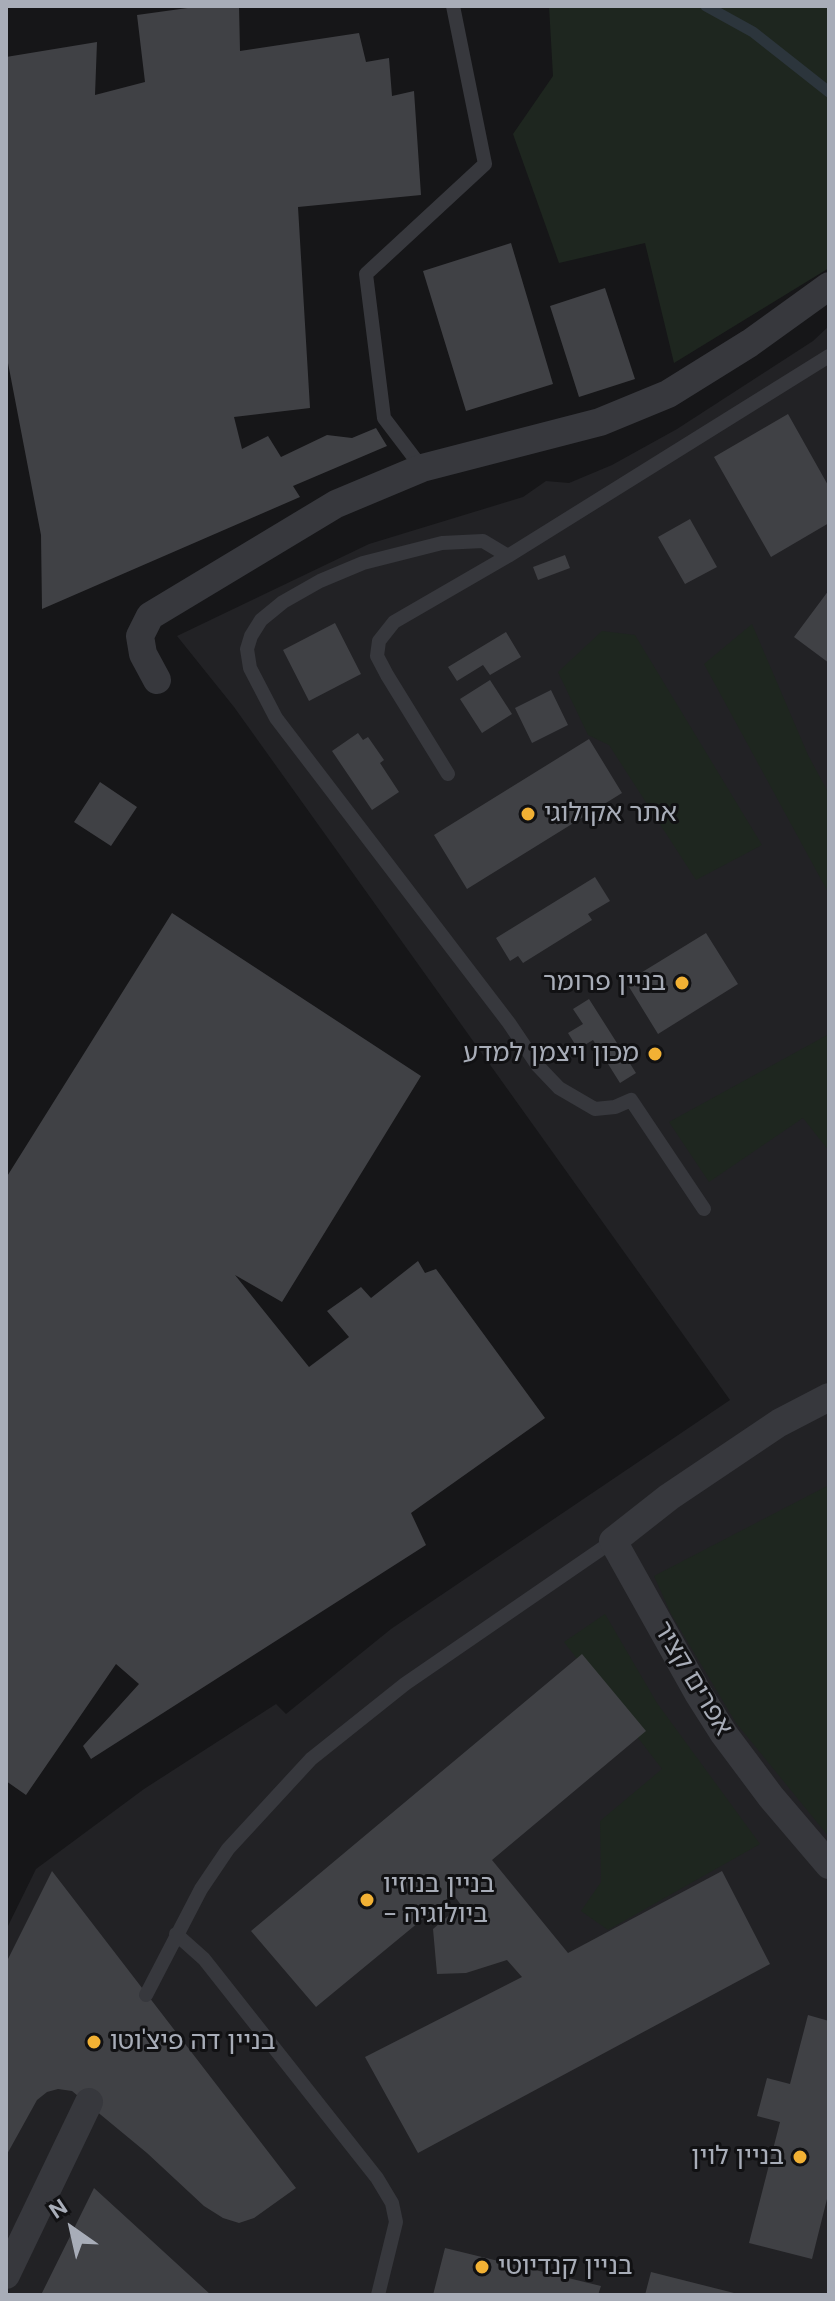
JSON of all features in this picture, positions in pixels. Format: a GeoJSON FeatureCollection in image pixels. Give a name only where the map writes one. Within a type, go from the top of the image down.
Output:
{"type":"FeatureCollection","features":[{"type":"Feature","properties":{"kind":"street"},"geometry":{"type":"LineString","coordinates":[[157,680],[143,654],[140,636],[150,616],[336,504],[422,468],[600,422],[668,394],[750,343],[829,286]]}},
{"type":"Feature","properties":{"kind":"street"},"geometry":{"type":"LineString","coordinates":[[613,1541],[669,1497],[779,1423],[829,1397]]}},
{"type":"Feature","properties":{"kind":"street","name":"אפרים קציר"},"geometry":{"type":"LineString","coordinates":[[613,1541],[724,1734],[771,1797],[829,1865]]}},
{"type":"Feature","properties":{"kind":"street"},"geometry":{"type":"LineString","coordinates":[[6,2275],[89,2102]]}},
{"type":"Feature","properties":{"kind":"lane"},"geometry":{"type":"LineString","coordinates":[[422,468],[384,418],[366,274],[485,164],[453,6]]}},
{"type":"Feature","properties":{"kind":"lane"},"geometry":{"type":"LineString","coordinates":[[448,774],[377,656],[379,641],[394,622],[579,514],[829,356]]}},
{"type":"Feature","properties":{"kind":"lane"},"geometry":{"type":"LineString","coordinates":[[508,556],[483,541],[442,543],[363,563],[320,581],[283,602],[261,620],[247,649],[250,668],[276,718],[509,1023],[538,1066],[559,1088],[595,1109],[615,1107],[631,1100],[704,1209]]}},
{"type":"Feature","properties":{"kind":"lane"},"geometry":{"type":"LineString","coordinates":[[146,1995],[201,1889],[228,1849],[311,1759],[405,1684],[613,1541]]}},
{"type":"Feature","properties":{"kind":"lane"},"geometry":{"type":"LineString","coordinates":[[176,1934],[204,1959],[377,2178],[392,2203],[396,2222],[378,2295]]}},
{"type":"Feature","properties":{"kind":"shaded area"},"geometry":{"type":"Polygon","coordinates":[[[549,6],[829,6],[829,268],[674,363],[645,243],[559,263],[513,134],[553,76],[549,6]]]}},
{"type":"Feature","properties":{"kind":"shaded area","name":"מכון ויצמן למדע"},"geometry":{"type":"Polygon","coordinates":[[[829,326],[829,2295],[6,2295],[6,1930],[36,1869],[144,1789],[276,1704],[286,1714],[391,1629],[730,1400],[234,707],[177,636],[369,544],[523,497],[546,481],[569,483],[612,465],[677,429],[813,341],[829,326]]]}},
{"type":"Feature","properties":{"kind":"shaded area"},"geometry":{"type":"Polygon","coordinates":[[[752,624],[808,755],[829,794],[829,894],[704,664],[752,624]]]}},
{"type":"Feature","properties":{"kind":"shaded area"},"geometry":{"type":"Polygon","coordinates":[[[602,631],[635,635],[762,845],[696,880],[609,745],[588,735],[558,672],[602,631]]]}},
{"type":"Feature","properties":{"kind":"shaded area"},"geometry":{"type":"Polygon","coordinates":[[[829,1034],[829,1151],[803,1118],[709,1182],[669,1122],[829,1034]]]}},
{"type":"Feature","properties":{"kind":"shaded area"},"geometry":{"type":"Polygon","coordinates":[[[829,1485],[829,1837],[736,1723],[671,1614],[654,1576],[829,1485]]]}},
{"type":"Feature","properties":{"kind":"shaded area"},"geometry":{"type":"Polygon","coordinates":[[[605,1614],[657,1703],[760,1844],[608,1930],[581,1911],[601,1882],[600,1821],[662,1769],[564,1642],[605,1614]]]}},
{"type":"Feature","properties":{"kind":"building"},"geometry":{"type":"Polygon","coordinates":[[[202,6],[239,6],[240,51],[359,33],[366,62],[389,58],[392,96],[414,91],[421,195],[298,207],[310,408],[234,417],[242,449],[268,436],[281,457],[327,435],[352,438],[376,428],[387,446],[293,486],[300,497],[42,609],[41,535],[8,363],[6,57],[97,42],[95,95],[145,82],[137,15],[202,6]]]}},
{"type":"Feature","properties":{"kind":"building"},"geometry":{"type":"Polygon","coordinates":[[[511,243],[553,384],[466,411],[423,271],[511,243]]]}},
{"type":"Feature","properties":{"kind":"building"},"geometry":{"type":"Polygon","coordinates":[[[605,288],[635,379],[579,397],[550,306],[605,288]]]}},
{"type":"Feature","properties":{"kind":"building"},"geometry":{"type":"Polygon","coordinates":[[[788,414],[829,487],[829,523],[771,557],[714,457],[788,414]]]}},
{"type":"Feature","properties":{"kind":"building"},"geometry":{"type":"Polygon","coordinates":[[[690,519],[717,567],[685,584],[658,537],[690,519]]]}},
{"type":"Feature","properties":{"kind":"building"},"geometry":{"type":"Polygon","coordinates":[[[565,555],[570,568],[538,580],[533,567],[565,555]]]}},
{"type":"Feature","properties":{"kind":"building"},"geometry":{"type":"Polygon","coordinates":[[[829,590],[829,663],[794,637],[829,590]]]}},
{"type":"Feature","properties":{"kind":"building"},"geometry":{"type":"Polygon","coordinates":[[[335,623],[361,674],[309,701],[283,650],[335,623]]]}},
{"type":"Feature","properties":{"kind":"building"},"geometry":{"type":"Polygon","coordinates":[[[506,632],[521,657],[490,675],[483,665],[457,681],[448,667],[506,632]]]}},
{"type":"Feature","properties":{"kind":"building"},"geometry":{"type":"Polygon","coordinates":[[[490,680],[512,714],[482,733],[460,699],[490,680]]]}},
{"type":"Feature","properties":{"kind":"building"},"geometry":{"type":"Polygon","coordinates":[[[551,690],[568,725],[532,743],[515,708],[551,690]]]}},
{"type":"Feature","properties":{"kind":"building"},"geometry":{"type":"Polygon","coordinates":[[[358,733],[363,740],[368,737],[384,760],[380,763],[399,792],[372,810],[332,751],[358,733]]]}},
{"type":"Feature","properties":{"kind":"building","name":"אתר אקולוגי"},"geometry":{"type":"Polygon","coordinates":[[[589,739],[622,793],[467,889],[434,835],[589,739]]]}},
{"type":"Feature","properties":{"kind":"building"},"geometry":{"type":"Polygon","coordinates":[[[100,782],[137,807],[111,846],[74,822],[100,782]]]}},
{"type":"Feature","properties":{"kind":"building"},"geometry":{"type":"Polygon","coordinates":[[[595,877],[610,901],[588,914],[592,920],[523,963],[518,956],[510,961],[496,938],[595,877]]]}},
{"type":"Feature","properties":{"kind":"building"},"geometry":{"type":"Polygon","coordinates":[[[172,913],[421,1076],[282,1302],[235,1275],[309,1367],[349,1337],[327,1311],[361,1287],[371,1298],[418,1261],[425,1273],[436,1269],[545,1418],[411,1513],[426,1545],[91,1759],[83,1746],[139,1684],[116,1664],[26,1795],[6,1781],[6,1178],[172,913]]]}},
{"type":"Feature","properties":{"kind":"building","name":"בניין פרומר"},"geometry":{"type":"Polygon","coordinates":[[[706,933],[738,984],[658,1034],[626,982],[706,933]]]}},
{"type":"Feature","properties":{"kind":"building"},"geometry":{"type":"Polygon","coordinates":[[[589,999],[636,1073],[620,1083],[593,1040],[578,1049],[568,1033],[583,1024],[573,1009],[589,999]]]}},
{"type":"Feature","properties":{"kind":"building","name":"בניין בנוזיו - ביולוגיה"},"geometry":{"type":"Polygon","coordinates":[[[582,1654],[646,1731],[492,1860],[568,1953],[722,1871],[770,1964],[418,2153],[365,2057],[522,1977],[507,1960],[466,1973],[437,1974],[433,1929],[461,1905],[453,1894],[316,2007],[251,1931],[582,1654]]]}},
{"type":"Feature","properties":{"kind":"building","name":"בניין דה פיצ'וטו"},"geometry":{"type":"Polygon","coordinates":[[[52,1871],[296,2188],[254,2218],[239,2223],[223,2218],[204,2206],[147,2153],[72,2091],[58,2089],[47,2092],[37,2100],[6,2156],[6,1963],[52,1871]]]}},
{"type":"Feature","properties":{"kind":"building","name":"בניין לוין"},"geometry":{"type":"Polygon","coordinates":[[[808,2015],[829,2021],[829,2191],[812,2259],[749,2243],[780,2122],[757,2116],[767,2078],[790,2084],[808,2015]]]}},
{"type":"Feature","properties":{"kind":"building"},"geometry":{"type":"Polygon","coordinates":[[[94,2188],[140,2230],[211,2295],[41,2295],[94,2188]]]}},
{"type":"Feature","properties":{"kind":"building","name":"בניין קנדיוטי"},"geometry":{"type":"Polygon","coordinates":[[[445,2248],[601,2286],[598,2295],[433,2295],[445,2248]]]}},
{"type":"Feature","properties":{"kind":"building"},"geometry":{"type":"Polygon","coordinates":[[[651,2272],[738,2294],[645,2295],[651,2272]]]}},
{"type":"Feature","properties":{"kind":"waterway"},"geometry":{"type":"LineString","coordinates":[[706,6],[753,32],[829,92]]}},
{"type":"Feature","properties":{"kind":"place","name":"אתר אקולוגי"},"geometry":{"type":"Point","coordinates":[528,814]}},
{"type":"Feature","properties":{"kind":"place","name":"בניין פרומר"},"geometry":{"type":"Point","coordinates":[682,983]}},
{"type":"Feature","properties":{"kind":"place","name":"מכון ויצמן למדע"},"geometry":{"type":"Point","coordinates":[655,1054]}},
{"type":"Feature","properties":{"kind":"place","name":"בניין בנוזיו - ביולוגיה"},"geometry":{"type":"Point","coordinates":[367,1900]}},
{"type":"Feature","properties":{"kind":"place","name":"בניין דה פיצ'וטו"},"geometry":{"type":"Point","coordinates":[94,2042]}},
{"type":"Feature","properties":{"kind":"place","name":"בניין לוין"},"geometry":{"type":"Point","coordinates":[800,2157]}},
{"type":"Feature","properties":{"kind":"place","name":"בניין קנדיוטי"},"geometry":{"type":"Point","coordinates":[482,2267]}}]}
